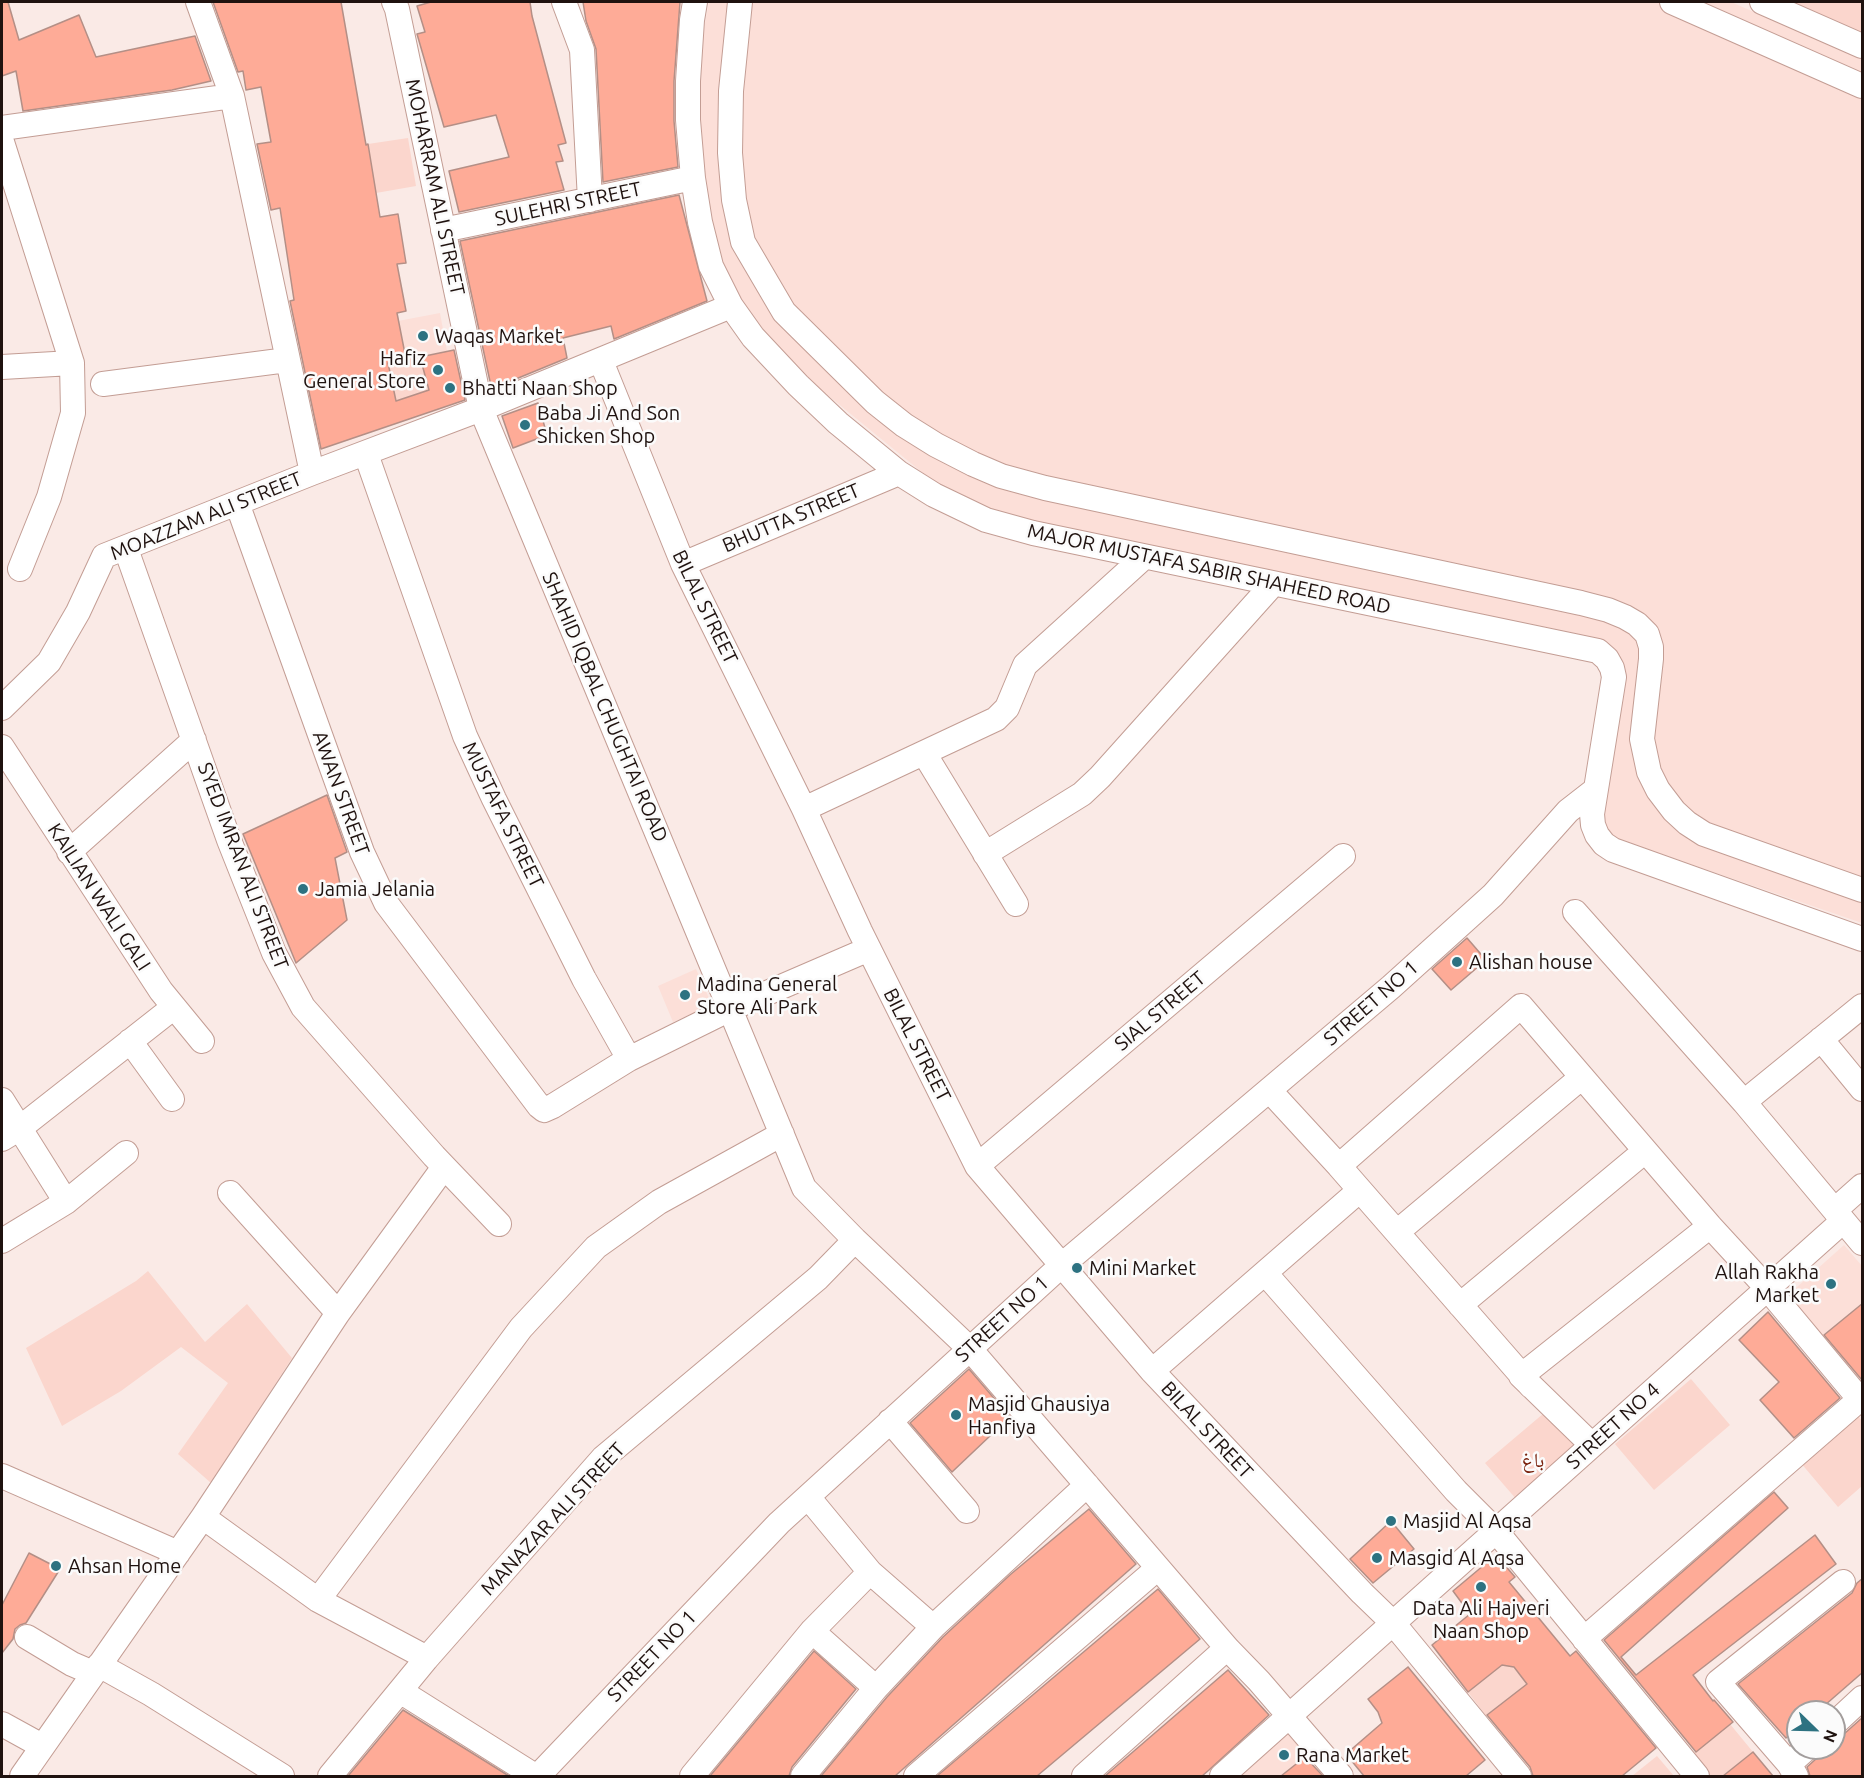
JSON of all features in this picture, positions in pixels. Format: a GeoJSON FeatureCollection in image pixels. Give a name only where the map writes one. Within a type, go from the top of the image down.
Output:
{"type":"FeatureCollection","features":[{"type":"Feature","properties":{"kind":"street"},"geometry":{"type":"LineString","coordinates":[[198,2],[232,96],[312,473]]}},
{"type":"Feature","properties":{"kind":"street","name":"MOHARRAM ALI STREET"},"geometry":{"type":"LineString","coordinates":[[394,2],[481,409]]}},
{"type":"Feature","properties":{"kind":"street"},"geometry":{"type":"LineString","coordinates":[[564,2],[582,50],[590,200]]}},
{"type":"Feature","properties":{"kind":"street","name":"MAJOR MUSTAFA SABIR SHAHEED ROAD"},"geometry":{"type":"LineString","coordinates":[[695,2],[688,81],[688,120],[693,178],[700,222],[711,266],[731,306],[753,337],[838,423],[899,473],[934,495],[986,520],[1033,533],[1598,651],[1607,659],[1614,677],[1595,790],[1593,825],[1604,844],[1613,850],[1863,939]]}},
{"type":"Feature","properties":{"kind":"street"},"geometry":{"type":"LineString","coordinates":[[740,2],[732,91],[730,153],[734,200],[743,242],[784,312],[875,402],[904,425],[973,464],[1001,476],[1045,488],[1608,609],[1625,617],[1647,633],[1651,647],[1641,739],[1649,772],[1658,790],[1674,811],[1704,834],[1863,890]]}},
{"type":"Feature","properties":{"kind":"street"},"geometry":{"type":"LineString","coordinates":[[1671,2],[1863,86]]}},
{"type":"Feature","properties":{"kind":"street"},"geometry":{"type":"LineString","coordinates":[[1762,2],[1863,46]]}},
{"type":"Feature","properties":{"kind":"street"},"geometry":{"type":"LineString","coordinates":[[2,128],[232,96]]}},
{"type":"Feature","properties":{"kind":"street"},"geometry":{"type":"LineString","coordinates":[[2,142],[72,363],[73,413],[49,497],[20,569]]}},
{"type":"Feature","properties":{"kind":"street","name":"SULEHRI STREET"},"geometry":{"type":"LineString","coordinates":[[444,230],[693,178]]}},
{"type":"Feature","properties":{"kind":"street"},"geometry":{"type":"LineString","coordinates":[[481,409],[731,306]]}},
{"type":"Feature","properties":{"kind":"street"},"geometry":{"type":"LineString","coordinates":[[103,384],[287,360]]}},
{"type":"Feature","properties":{"kind":"street","name":"BILAL STREET"},"geometry":{"type":"LineString","coordinates":[[601,361],[683,564],[804,809],[869,949],[977,1166],[1152,1371],[1393,1623],[1519,1776]]}},
{"type":"Feature","properties":{"kind":"street"},"geometry":{"type":"LineString","coordinates":[[2,367],[72,363]]}},
{"type":"Feature","properties":{"kind":"street","name":"MOAZZAM ALI STREET"},"geometry":{"type":"LineString","coordinates":[[2,708],[49,662],[78,612],[104,556],[237,502],[481,409]]}},
{"type":"Feature","properties":{"kind":"street","name":"SHAHID IQBAL CHUGHTAI ROAD"},"geometry":{"type":"LineString","coordinates":[[481,409],[804,1188],[855,1240],[970,1349],[1227,1648],[1341,1776]]}},
{"type":"Feature","properties":{"kind":"street","name":"MUSTAFA STREET"},"geometry":{"type":"LineString","coordinates":[[366,454],[465,736],[579,968],[629,1059]]}},
{"type":"Feature","properties":{"kind":"street","name":"BHUTTA STREET"},"geometry":{"type":"LineString","coordinates":[[683,564],[899,473]]}},
{"type":"Feature","properties":{"kind":"street","name":"AWAN STREET"},"geometry":{"type":"LineString","coordinates":[[237,502],[362,852],[386,903],[544,1110],[629,1059]]}},
{"type":"Feature","properties":{"kind":"street","name":"SYED IMRAN ALI STREET"},"geometry":{"type":"LineString","coordinates":[[126,549],[229,840],[274,953],[303,1007],[369,1085],[499,1224]]}},
{"type":"Feature","properties":{"kind":"street"},"geometry":{"type":"LineString","coordinates":[[804,809],[996,719],[1007,708],[1025,665],[1144,557]]}},
{"type":"Feature","properties":{"kind":"street"},"geometry":{"type":"LineString","coordinates":[[985,855],[1082,794],[1100,777],[1273,584]]}},
{"type":"Feature","properties":{"kind":"street"},"geometry":{"type":"LineString","coordinates":[[69,852],[194,740]]}},
{"type":"Feature","properties":{"kind":"street","name":"KAILIAN WALI GALI"},"geometry":{"type":"LineString","coordinates":[[2,747],[161,991],[202,1041]]}},
{"type":"Feature","properties":{"kind":"street"},"geometry":{"type":"LineString","coordinates":[[924,753],[1016,904]]}},
{"type":"Feature","properties":{"kind":"street","name":"STREET NO 1"},"geometry":{"type":"LineString","coordinates":[[537,1776],[779,1523],[1062,1265],[1391,987],[1493,895],[1568,811],[1595,790]]}},
{"type":"Feature","properties":{"kind":"street","name":"SIAL STREET"},"geometry":{"type":"LineString","coordinates":[[977,1166],[1343,856]]}},
{"type":"Feature","properties":{"kind":"street"},"geometry":{"type":"LineString","coordinates":[[1575,912],[1744,1102],[1863,1243]]}},
{"type":"Feature","properties":{"kind":"street"},"geometry":{"type":"LineString","coordinates":[[629,1059],[730,1009],[869,949]]}},
{"type":"Feature","properties":{"kind":"street"},"geometry":{"type":"LineString","coordinates":[[1339,1166],[1521,1006],[1710,1226],[1767,1288],[1861,1401],[1584,1639]]}},
{"type":"Feature","properties":{"kind":"street"},"geometry":{"type":"LineString","coordinates":[[1744,1102],[1863,1006]]}},
{"type":"Feature","properties":{"kind":"street"},"geometry":{"type":"LineString","coordinates":[[11,1133],[174,1007]]}},
{"type":"Feature","properties":{"kind":"street"},"geometry":{"type":"LineString","coordinates":[[1821,1039],[1863,1089]]}},
{"type":"Feature","properties":{"kind":"street"},"geometry":{"type":"LineString","coordinates":[[130,1041],[172,1099]]}},
{"type":"Feature","properties":{"kind":"street"},"geometry":{"type":"LineString","coordinates":[[1397,1232],[1582,1077]]}},
{"type":"Feature","properties":{"kind":"street"},"geometry":{"type":"LineString","coordinates":[[1270,1091],[1339,1166],[1550,1408]]}},
{"type":"Feature","properties":{"kind":"street"},"geometry":{"type":"LineString","coordinates":[[2,1100],[11,1133],[66,1202]]}},
{"type":"Feature","properties":{"kind":"street"},"geometry":{"type":"LineString","coordinates":[[318,1600],[521,1328],[596,1247],[659,1202],[782,1134]]}},
{"type":"Feature","properties":{"kind":"street"},"geometry":{"type":"LineString","coordinates":[[1460,1305],[1645,1151]]}},
{"type":"Feature","properties":{"kind":"street"},"geometry":{"type":"LineString","coordinates":[[2,1241],[66,1202],[126,1153]]}},
{"type":"Feature","properties":{"kind":"street"},"geometry":{"type":"LineString","coordinates":[[22,1776],[203,1517],[338,1313],[444,1167]]}},
{"type":"Feature","properties":{"kind":"street","name":"STREET NO 4"},"geometry":{"type":"LineString","coordinates":[[1222,1776],[1767,1288],[1839,1216],[1863,1186]]}},
{"type":"Feature","properties":{"kind":"street"},"geometry":{"type":"LineString","coordinates":[[1152,1371],[1360,1190]]}},
{"type":"Feature","properties":{"kind":"street"},"geometry":{"type":"LineString","coordinates":[[230,1192],[338,1313]]}},
{"type":"Feature","properties":{"kind":"street"},"geometry":{"type":"LineString","coordinates":[[1521,1376],[1710,1226]]}},
{"type":"Feature","properties":{"kind":"street","name":"MANAZAR ALI STREET"},"geometry":{"type":"LineString","coordinates":[[330,1776],[427,1658],[603,1458],[818,1278],[855,1240]]}},
{"type":"Feature","properties":{"kind":"street"},"geometry":{"type":"LineString","coordinates":[[1265,1273],[1456,1491],[1496,1532],[1696,1776]]}},
{"type":"Feature","properties":{"kind":"street"},"geometry":{"type":"LineString","coordinates":[[1521,1376],[1592,1445]]}},
{"type":"Feature","properties":{"kind":"street"},"geometry":{"type":"LineString","coordinates":[[890,1421],[967,1510]]}},
{"type":"Feature","properties":{"kind":"street"},"geometry":{"type":"LineString","coordinates":[[2,1476],[177,1553]]}},
{"type":"Feature","properties":{"kind":"street"},"geometry":{"type":"LineString","coordinates":[[802,1776],[876,1688],[933,1627],[1087,1485]]}},
{"type":"Feature","properties":{"kind":"street"},"geometry":{"type":"LineString","coordinates":[[808,1497],[870,1572],[933,1627]]}},
{"type":"Feature","properties":{"kind":"street"},"geometry":{"type":"LineString","coordinates":[[203,1517],[318,1600],[427,1658]]}},
{"type":"Feature","properties":{"kind":"street"},"geometry":{"type":"LineString","coordinates":[[916,1776],[1158,1568]]}},
{"type":"Feature","properties":{"kind":"street"},"geometry":{"type":"LineString","coordinates":[[692,1776],[812,1631],[870,1572]]}},
{"type":"Feature","properties":{"kind":"street"},"geometry":{"type":"LineString","coordinates":[[1797,1763],[1718,1682],[1843,1582]]}},
{"type":"Feature","properties":{"kind":"street"},"geometry":{"type":"LineString","coordinates":[[812,1631],[876,1688]]}},
{"type":"Feature","properties":{"kind":"street"},"geometry":{"type":"LineString","coordinates":[[27,1636],[72,1664],[96,1669],[151,1694],[282,1776]]}},
{"type":"Feature","properties":{"kind":"street"},"geometry":{"type":"LineString","coordinates":[[1084,1776],[1227,1648]]}},
{"type":"Feature","properties":{"kind":"street"},"geometry":{"type":"LineString","coordinates":[[400,1691],[537,1776]]}},
{"type":"Feature","properties":{"kind":"street"},"geometry":{"type":"LineString","coordinates":[[1846,1713],[1863,1698]]}},
{"type":"Feature","properties":{"kind":"street"},"geometry":{"type":"LineString","coordinates":[[2,1724],[42,1746]]}},
{"type":"Feature","properties":{"kind":"shaded area"},"geometry":{"type":"Polygon","coordinates":[[[709,2],[1731,2],[1862,59],[1862,923],[1617,839],[1597,818],[1619,662],[1009,517],[940,487],[819,388],[737,303],[718,264],[705,203],[696,70],[709,2]]]}},
{"type":"Feature","properties":{"kind":"shaded area","name":"Waqas Market"},"geometry":{"type":"Polygon","coordinates":[[[440,313],[447,351],[406,359],[398,321],[440,313]]]}},
{"type":"Feature","properties":{"kind":"shaded area","name":"Madina General Store Ali Park"},"geometry":{"type":"Polygon","coordinates":[[[696,969],[712,1005],[673,1022],[658,986],[696,969]]]}},
{"type":"Feature","properties":{"kind":"shaded area","name":"Allah Rakha Market"},"geometry":{"type":"Polygon","coordinates":[[[1844,1245],[1862,1266],[1862,1303],[1817,1341],[1778,1304],[1844,1245]]]}},
{"type":"Feature","properties":{"kind":"shaded area","name":"Rana Market"},"geometry":{"type":"Polygon","coordinates":[[[1290,1731],[1309,1754],[1281,1776],[1235,1776],[1290,1731]]]}},
{"type":"Feature","properties":{"kind":"green space"},"geometry":{"type":"Polygon","coordinates":[[[1749,2],[1862,2],[1862,52],[1749,2]]]}},
{"type":"Feature","properties":{"kind":"green space"},"geometry":{"type":"Polygon","coordinates":[[[408,138],[416,186],[376,193],[368,144],[408,138]]]}},
{"type":"Feature","properties":{"kind":"green space"},"geometry":{"type":"Polygon","coordinates":[[[420,357],[429,390],[396,402],[388,363],[420,357]]]}},
{"type":"Feature","properties":{"kind":"green space"},"geometry":{"type":"Polygon","coordinates":[[[148,1271],[205,1342],[247,1304],[292,1358],[211,1483],[178,1454],[228,1383],[181,1347],[121,1391],[62,1426],[26,1348],[136,1281],[148,1271]]]}},
{"type":"Feature","properties":{"kind":"green space"},"geometry":{"type":"Polygon","coordinates":[[[1691,1379],[1730,1425],[1654,1490],[1615,1444],[1691,1379]]]}},
{"type":"Feature","properties":{"kind":"green space","name":"باغ"},"geometry":{"type":"Polygon","coordinates":[[[1550,1408],[1592,1445],[1523,1507],[1485,1463],[1550,1408]]]}},
{"type":"Feature","properties":{"kind":"green space"},"geometry":{"type":"Polygon","coordinates":[[[1857,1414],[1862,1421],[1862,1486],[1838,1507],[1800,1462],[1857,1414]]]}},
{"type":"Feature","properties":{"kind":"green space"},"geometry":{"type":"Polygon","coordinates":[[[1508,1660],[1527,1684],[1486,1716],[1468,1692],[1508,1660]]]}},
{"type":"Feature","properties":{"kind":"green space"},"geometry":{"type":"Polygon","coordinates":[[[1730,1724],[1753,1752],[1723,1776],[1703,1776],[1688,1758],[1730,1724]]]}},
{"type":"Feature","properties":{"kind":"green space"},"geometry":{"type":"Polygon","coordinates":[[[1657,1756],[1674,1776],[1632,1776],[1657,1756]]]}},
{"type":"Feature","properties":{"kind":"building"},"geometry":{"type":"Polygon","coordinates":[[[2,2],[8,2],[19,40],[79,15],[96,57],[195,36],[211,81],[172,90],[23,111],[16,71],[2,76],[2,2]]]}},
{"type":"Feature","properties":{"kind":"building"},"geometry":{"type":"Polygon","coordinates":[[[213,2],[341,2],[380,217],[398,214],[406,263],[397,264],[406,311],[397,313],[406,359],[388,363],[396,401],[429,390],[420,357],[454,350],[465,400],[321,449],[290,301],[294,300],[280,208],[271,210],[257,144],[271,142],[261,87],[246,90],[243,71],[238,72],[213,2]]]}},
{"type":"Feature","properties":{"kind":"building"},"geometry":{"type":"Polygon","coordinates":[[[431,2],[530,2],[566,143],[558,145],[563,161],[556,162],[564,190],[459,212],[449,171],[509,157],[496,115],[444,127],[417,34],[425,32],[417,6],[431,2]]]}},
{"type":"Feature","properties":{"kind":"building"},"geometry":{"type":"Polygon","coordinates":[[[583,2],[680,2],[674,81],[674,121],[678,167],[603,182],[596,49],[586,21],[583,2]]]}},
{"type":"Feature","properties":{"kind":"building"},"geometry":{"type":"Polygon","coordinates":[[[679,195],[707,301],[614,339],[611,326],[563,338],[567,358],[511,381],[491,386],[460,241],[679,195]]]}},
{"type":"Feature","properties":{"kind":"building","name":"Baba Ji And Son Shicken Shop"},"geometry":{"type":"Polygon","coordinates":[[[538,403],[547,435],[513,448],[502,416],[538,403]]]}},
{"type":"Feature","properties":{"kind":"building","name":"Jamia Jelania"},"geometry":{"type":"Polygon","coordinates":[[[327,795],[347,852],[335,858],[347,920],[296,963],[243,834],[327,795]]]}},
{"type":"Feature","properties":{"kind":"building","name":"Alishan house"},"geometry":{"type":"Polygon","coordinates":[[[1467,938],[1486,960],[1451,990],[1432,969],[1467,938]]]}},
{"type":"Feature","properties":{"kind":"building"},"geometry":{"type":"Polygon","coordinates":[[[1863,1303],[1863,1380],[1862,1380],[1824,1335],[1863,1303]]]}},
{"type":"Feature","properties":{"kind":"building"},"geometry":{"type":"Polygon","coordinates":[[[1768,1312],[1840,1398],[1794,1438],[1760,1400],[1779,1382],[1739,1340],[1768,1312]]]}},
{"type":"Feature","properties":{"kind":"building","name":"Masjid Ghausiya Hanfiya"},"geometry":{"type":"Polygon","coordinates":[[[969,1369],[1010,1417],[952,1472],[910,1423],[969,1369]]]}},
{"type":"Feature","properties":{"kind":"building"},"geometry":{"type":"Polygon","coordinates":[[[1774,1492],[1788,1508],[1621,1657],[1636,1675],[1815,1535],[1836,1564],[1693,1675],[1733,1722],[1696,1752],[1604,1640],[1774,1492]]]}},
{"type":"Feature","properties":{"kind":"building"},"geometry":{"type":"Polygon","coordinates":[[[1089,1509],[1136,1564],[895,1776],[821,1776],[887,1697],[943,1637],[1011,1574],[1089,1509]]]}},
{"type":"Feature","properties":{"kind":"building","name":"Masgid Al Aqsa"},"geometry":{"type":"Polygon","coordinates":[[[1391,1521],[1414,1549],[1373,1583],[1350,1559],[1391,1521]]]}},
{"type":"Feature","properties":{"kind":"building"},"geometry":{"type":"Polygon","coordinates":[[[29,1553],[60,1569],[26,1623],[15,1629],[13,1639],[2,1653],[2,1605],[29,1553]]]}},
{"type":"Feature","properties":{"kind":"building"},"geometry":{"type":"Polygon","coordinates":[[[1496,1555],[1515,1577],[1509,1582],[1570,1656],[1576,1651],[1656,1748],[1622,1776],[1533,1776],[1530,1767],[1487,1715],[1527,1684],[1514,1667],[1502,1665],[1468,1692],[1432,1645],[1470,1614],[1453,1591],[1496,1555]]]}},
{"type":"Feature","properties":{"kind":"building"},"geometry":{"type":"Polygon","coordinates":[[[1863,1578],[1863,1672],[1831,1700],[1786,1700],[1786,1738],[1738,1684],[1852,1593],[1857,1583],[1863,1578]]]}},
{"type":"Feature","properties":{"kind":"building"},"geometry":{"type":"Polygon","coordinates":[[[1158,1589],[1200,1639],[1037,1776],[937,1776],[1158,1589]]]}},
{"type":"Feature","properties":{"kind":"building"},"geometry":{"type":"Polygon","coordinates":[[[814,1651],[856,1689],[792,1767],[789,1776],[710,1776],[814,1651]]]}},
{"type":"Feature","properties":{"kind":"building"},"geometry":{"type":"Polygon","coordinates":[[[1408,1667],[1485,1760],[1466,1776],[1364,1776],[1346,1754],[1382,1723],[1378,1712],[1368,1699],[1408,1667]]]}},
{"type":"Feature","properties":{"kind":"building"},"geometry":{"type":"Polygon","coordinates":[[[1228,1670],[1269,1715],[1209,1770],[1202,1776],[1105,1776],[1228,1670]]]}},
{"type":"Feature","properties":{"kind":"building"},"geometry":{"type":"Polygon","coordinates":[[[403,1710],[509,1776],[348,1776],[403,1710]]]}},
{"type":"Feature","properties":{"kind":"building"},"geometry":{"type":"Polygon","coordinates":[[[1863,1717],[1863,1776],[1810,1776],[1807,1767],[1815,1760],[1846,1760],[1846,1732],[1863,1717]]]}},
{"type":"Feature","properties":{"kind":"building"},"geometry":{"type":"Polygon","coordinates":[[[1753,1752],[1773,1776],[1723,1776],[1753,1752]]]}},
{"type":"Feature","properties":{"kind":"building"},"geometry":{"type":"Polygon","coordinates":[[[1305,1757],[1323,1776],[1281,1776],[1305,1757]]]}},
{"type":"Feature","properties":{"kind":"place","name":"Waqas Market"},"geometry":{"type":"Point","coordinates":[423,336]}},
{"type":"Feature","properties":{"kind":"place","name":"Hafiz General Store"},"geometry":{"type":"Point","coordinates":[438,370]}},
{"type":"Feature","properties":{"kind":"place","name":"Bhatti Naan Shop"},"geometry":{"type":"Point","coordinates":[450,388]}},
{"type":"Feature","properties":{"kind":"place","name":"Baba Ji And Son Shicken Shop"},"geometry":{"type":"Point","coordinates":[525,425]}},
{"type":"Feature","properties":{"kind":"place","name":"Jamia Jelania"},"geometry":{"type":"Point","coordinates":[303,889]}},
{"type":"Feature","properties":{"kind":"place","name":"Alishan house"},"geometry":{"type":"Point","coordinates":[1457,962]}},
{"type":"Feature","properties":{"kind":"place","name":"Madina General Store Ali Park"},"geometry":{"type":"Point","coordinates":[685,995]}},
{"type":"Feature","properties":{"kind":"place","name":"Mini Market"},"geometry":{"type":"Point","coordinates":[1077,1268]}},
{"type":"Feature","properties":{"kind":"place","name":"Allah Rakha Market"},"geometry":{"type":"Point","coordinates":[1831,1284]}},
{"type":"Feature","properties":{"kind":"place","name":"Masjid Ghausiya Hanfiya"},"geometry":{"type":"Point","coordinates":[956,1415]}},
{"type":"Feature","properties":{"kind":"place","name":"Masjid Al Aqsa"},"geometry":{"type":"Point","coordinates":[1391,1521]}},
{"type":"Feature","properties":{"kind":"place","name":"Masgid Al Aqsa"},"geometry":{"type":"Point","coordinates":[1377,1558]}},
{"type":"Feature","properties":{"kind":"place","name":"Ahsan Home"},"geometry":{"type":"Point","coordinates":[56,1566]}},
{"type":"Feature","properties":{"kind":"place","name":"Data Ali Hajveri Naan Shop"},"geometry":{"type":"Point","coordinates":[1481,1587]}},
{"type":"Feature","properties":{"kind":"place","name":"Rana Market"},"geometry":{"type":"Point","coordinates":[1284,1755]}}]}
